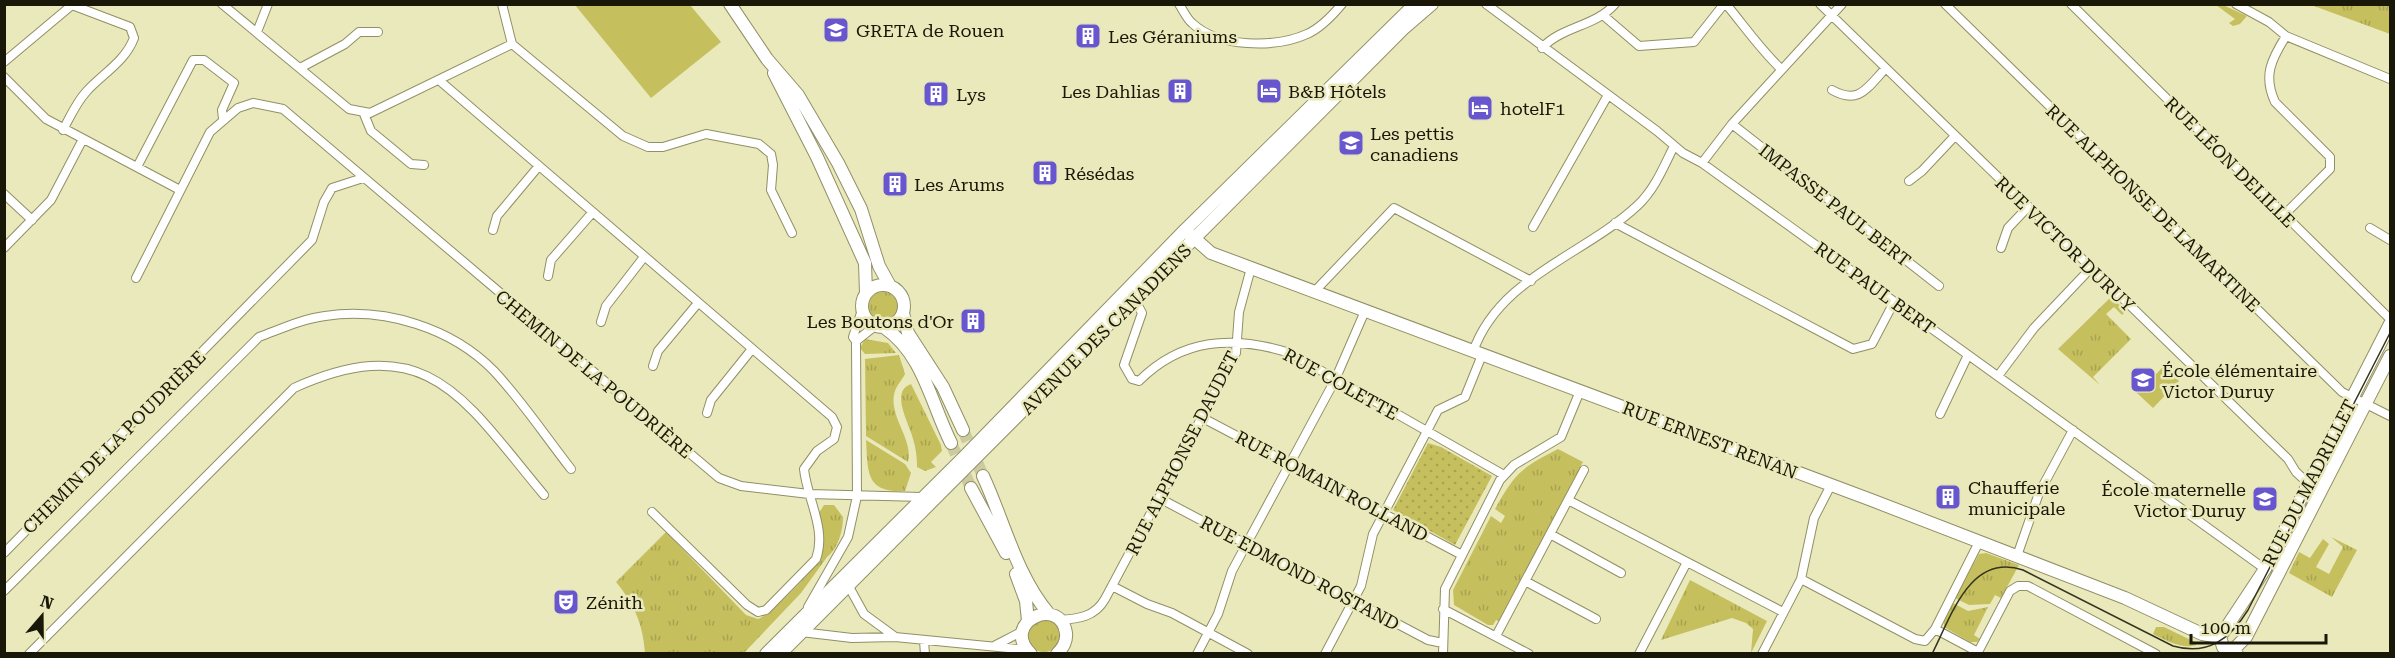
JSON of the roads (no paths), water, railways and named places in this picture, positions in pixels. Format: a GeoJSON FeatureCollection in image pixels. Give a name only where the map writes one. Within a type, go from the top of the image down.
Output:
{"type":"FeatureCollection","features":[{"type":"Feature","properties":{"kind":"street"},"geometry":{"type":"LineString","coordinates":[[222,4],[349,109],[364,114],[440,81],[512,44]]}},
{"type":"Feature","properties":{"kind":"street"},"geometry":{"type":"LineString","coordinates":[[257,32],[268,4]]}},
{"type":"Feature","properties":{"kind":"street"},"geometry":{"type":"LineString","coordinates":[[502,4],[512,44],[623,136],[636,143],[663,147],[706,134],[759,144],[771,154],[773,165],[771,190],[792,233]]}},
{"type":"Feature","properties":{"kind":"street"},"geometry":{"type":"LineString","coordinates":[[730,4],[767,58],[798,95],[838,163],[861,209],[879,266],[890,286],[903,298],[903,313],[908,333],[943,387],[963,430]]}},
{"type":"Feature","properties":{"kind":"street"},"geometry":{"type":"LineString","coordinates":[[1179,4],[1192,23],[1204,31],[1229,41],[1259,44],[1282,42],[1308,34],[1329,20],[1342,4]]}},
{"type":"Feature","properties":{"kind":"street","name":"AVENUE DES CANADIENS"},"geometry":{"type":"LineString","coordinates":[[766,654],[1185,231],[1415,4]]}},
{"type":"Feature","properties":{"kind":"street","name":"AVENUE DES CANADIENS"},"geometry":{"type":"LineString","coordinates":[[780,654],[1396,36],[1432,4]]}},
{"type":"Feature","properties":{"kind":"street","name":"RUE PAUL BERT"},"geometry":{"type":"LineString","coordinates":[[1486,4],[1674,146],[1702,163],[2265,569]]}},
{"type":"Feature","properties":{"kind":"street"},"geometry":{"type":"LineString","coordinates":[[1542,48],[1561,34],[1604,16],[1615,4]]}},
{"type":"Feature","properties":{"kind":"street"},"geometry":{"type":"LineString","coordinates":[[1604,16],[1640,46],[1694,42],[1725,4],[1752,35],[1756,45],[1781,69]]}},
{"type":"Feature","properties":{"kind":"street","name":"RUE VICTOR DURUY"},"geometry":{"type":"LineString","coordinates":[[1820,4],[1954,137],[2288,459],[2309,484]]}},
{"type":"Feature","properties":{"kind":"street"},"geometry":{"type":"LineString","coordinates":[[1702,163],[1732,124],[1842,4]]}},
{"type":"Feature","properties":{"kind":"street","name":"RUE ALPHONSE DE LAMARTINE"},"geometry":{"type":"LineString","coordinates":[[1945,4],[2342,392],[2391,416]]}},
{"type":"Feature","properties":{"kind":"street","name":"RUE LÉON DELILLE"},"geometry":{"type":"LineString","coordinates":[[2071,4],[2391,322]]}},
{"type":"Feature","properties":{"kind":"street"},"geometry":{"type":"LineString","coordinates":[[2236,4],[2269,22],[2286,36],[2391,79]]}},
{"type":"Feature","properties":{"kind":"street"},"geometry":{"type":"LineString","coordinates":[[4,62],[72,5],[130,27],[134,38],[128,50],[110,71],[84,94],[63,129]]}},
{"type":"Feature","properties":{"kind":"street"},"geometry":{"type":"LineString","coordinates":[[300,68],[345,44],[360,32],[378,32]]}},
{"type":"Feature","properties":{"kind":"street"},"geometry":{"type":"LineString","coordinates":[[2284,215],[2330,169],[2332,163],[2330,157],[2275,102],[2271,92],[2268,81],[2271,61],[2286,36]]}},
{"type":"Feature","properties":{"kind":"street"},"geometry":{"type":"LineString","coordinates":[[767,58],[817,158],[865,263],[866,293],[853,337],[856,341],[857,496],[848,537],[801,618]]}},
{"type":"Feature","properties":{"kind":"street"},"geometry":{"type":"LineString","coordinates":[[137,167],[193,60],[204,60],[234,83],[222,110],[223,119]]}},
{"type":"Feature","properties":{"kind":"street"},"geometry":{"type":"LineString","coordinates":[[1832,90],[1843,96],[1858,95],[1864,92],[1885,69]]}},
{"type":"Feature","properties":{"kind":"street"},"geometry":{"type":"LineString","coordinates":[[4,77],[35,110],[63,129],[180,190]]}},
{"type":"Feature","properties":{"kind":"street"},"geometry":{"type":"LineString","coordinates":[[440,81],[832,417],[837,427],[834,439],[817,451],[804,469],[820,536],[816,559],[766,610],[758,612],[747,605],[651,512]]}},
{"type":"Feature","properties":{"kind":"street"},"geometry":{"type":"LineString","coordinates":[[1533,227],[1608,95]]}},
{"type":"Feature","properties":{"kind":"street","name":"CHEMIN DE LA POUDRIÈRE"},"geometry":{"type":"LineString","coordinates":[[136,278],[210,132],[238,108],[253,103],[283,109],[706,470],[730,483],[809,494],[922,497]]}},
{"type":"Feature","properties":{"kind":"street"},"geometry":{"type":"LineString","coordinates":[[364,114],[371,131],[411,164],[424,165]]}},
{"type":"Feature","properties":{"kind":"street","name":"IMPASSE PAUL BERT"},"geometry":{"type":"LineString","coordinates":[[1732,124],[1939,286]]}},
{"type":"Feature","properties":{"kind":"street"},"geometry":{"type":"LineString","coordinates":[[1909,180],[1922,171],[1954,137]]}},
{"type":"Feature","properties":{"kind":"street"},"geometry":{"type":"LineString","coordinates":[[4,248],[32,220],[56,191],[83,139]]}},
{"type":"Feature","properties":{"kind":"street"},"geometry":{"type":"LineString","coordinates":[[1325,654],[1361,586],[1373,534],[1426,433],[1438,411],[1465,397],[1478,354],[1482,331],[1496,310],[1531,281],[1615,223],[1648,193],[1674,146]]}},
{"type":"Feature","properties":{"kind":"street"},"geometry":{"type":"LineString","coordinates":[[493,230],[497,216],[538,167]]}},
{"type":"Feature","properties":{"kind":"street","name":"CHEMIN DE LA POUDRIÈRE"},"geometry":{"type":"LineString","coordinates":[[4,553],[312,240],[332,188],[363,178]]}},
{"type":"Feature","properties":{"kind":"street"},"geometry":{"type":"LineString","coordinates":[[4,194],[32,220]]}},
{"type":"Feature","properties":{"kind":"street"},"geometry":{"type":"LineString","coordinates":[[2001,248],[2008,228],[2027,207]]}},
{"type":"Feature","properties":{"kind":"street"},"geometry":{"type":"LineString","coordinates":[[1314,292],[1394,208],[1531,281]]}},
{"type":"Feature","properties":{"kind":"street"},"geometry":{"type":"LineString","coordinates":[[548,276],[551,260],[592,213]]}},
{"type":"Feature","properties":{"kind":"street"},"geometry":{"type":"LineString","coordinates":[[1615,223],[1853,349],[1872,344],[1894,302]]}},
{"type":"Feature","properties":{"kind":"street"},"geometry":{"type":"LineString","coordinates":[[2370,228],[2391,240]]}},
{"type":"Feature","properties":{"kind":"street","name":"RUE ERNEST RENAN"},"geometry":{"type":"LineString","coordinates":[[1185,231],[1211,253],[1831,484],[2125,598],[2202,634],[2220,637]]}},
{"type":"Feature","properties":{"kind":"street"},"geometry":{"type":"LineString","coordinates":[[601,322],[606,306],[644,257]]}},
{"type":"Feature","properties":{"kind":"street","name":"RUE ALPHONSE DAUDET"},"geometry":{"type":"LineString","coordinates":[[1063,647],[1078,620],[1100,606],[1112,586],[1236,353],[1239,312],[1251,268]]}},
{"type":"Feature","properties":{"kind":"street"},"geometry":{"type":"LineString","coordinates":[[1998,376],[2034,328],[2090,269]]}},
{"type":"Feature","properties":{"kind":"street"},"geometry":{"type":"LineString","coordinates":[[866,293],[877,286],[890,286]]}},
{"type":"Feature","properties":{"kind":"street","name":"RUE COLETTE"},"geometry":{"type":"LineString","coordinates":[[1135,300],[1143,313],[1124,365],[1128,375],[1139,381],[1151,369],[1176,352],[1206,344],[1238,343],[1270,347],[1290,353],[1426,433],[1504,475]]}},
{"type":"Feature","properties":{"kind":"street"},"geometry":{"type":"LineString","coordinates":[[653,366],[658,351],[698,303]]}},
{"type":"Feature","properties":{"kind":"street"},"geometry":{"type":"LineString","coordinates":[[862,310],[865,318],[901,339],[913,356],[951,443]]}},
{"type":"Feature","properties":{"kind":"street"},"geometry":{"type":"LineString","coordinates":[[1197,654],[1218,614],[1232,571],[1335,380],[1365,311]]}},
{"type":"Feature","properties":{"kind":"street"},"geometry":{"type":"LineString","coordinates":[[856,341],[880,327],[898,322],[903,313]]}},
{"type":"Feature","properties":{"kind":"street"},"geometry":{"type":"LineString","coordinates":[[4,591],[259,337],[293,324],[325,316],[360,314],[390,318],[425,326],[449,337],[494,371],[571,469]]}},
{"type":"Feature","properties":{"kind":"street","name":"RUE DU MADRILLET"},"geometry":{"type":"LineString","coordinates":[[2220,637],[2265,569],[2391,322]]}},
{"type":"Feature","properties":{"kind":"street"},"geometry":{"type":"LineString","coordinates":[[707,413],[711,400],[752,349]]}},
{"type":"Feature","properties":{"kind":"street"},"geometry":{"type":"LineString","coordinates":[[1940,414],[1968,355]]}},
{"type":"Feature","properties":{"kind":"street","name":"RUE DU MADRILLET"},"geometry":{"type":"LineString","coordinates":[[2232,653],[2246,637],[2391,356]]}},
{"type":"Feature","properties":{"kind":"street"},"geometry":{"type":"LineString","coordinates":[[29,654],[294,388],[323,375],[366,366],[387,366],[418,371],[436,379],[465,402],[543,495]]}},
{"type":"Feature","properties":{"kind":"street"},"geometry":{"type":"LineString","coordinates":[[1443,654],[1445,589],[1462,555],[1504,475],[1514,465],[1561,437],[1580,390]]}},
{"type":"Feature","properties":{"kind":"street","name":"RUE ROMAIN ROLLAND"},"geometry":{"type":"LineString","coordinates":[[1202,417],[1462,555]]}},
{"type":"Feature","properties":{"kind":"street"},"geometry":{"type":"LineString","coordinates":[[2017,556],[2039,492],[2073,430]]}},
{"type":"Feature","properties":{"kind":"street"},"geometry":{"type":"LineString","coordinates":[[1496,636],[1584,470]]}},
{"type":"Feature","properties":{"kind":"street"},"geometry":{"type":"LineString","coordinates":[[983,476],[1020,565],[1037,599],[1054,617],[1063,647]]}},
{"type":"Feature","properties":{"kind":"street"},"geometry":{"type":"LineString","coordinates":[[1762,654],[1801,579],[1814,518],[1831,484]]}},
{"type":"Feature","properties":{"kind":"street"},"geometry":{"type":"LineString","coordinates":[[971,488],[1022,587],[1026,601],[1023,641],[1030,652]]}},
{"type":"Feature","properties":{"kind":"street","name":"RUE EDMOND ROSTAND"},"geometry":{"type":"LineString","coordinates":[[1159,498],[1428,640],[1443,643]]}},
{"type":"Feature","properties":{"kind":"street"},"geometry":{"type":"LineString","coordinates":[[1568,500],[1783,612]]}},
{"type":"Feature","properties":{"kind":"street"},"geometry":{"type":"LineString","coordinates":[[1550,534],[1621,573]]}},
{"type":"Feature","properties":{"kind":"street"},"geometry":{"type":"LineString","coordinates":[[1801,579],[1915,639],[1925,640],[1935,629],[1979,542]]}},
{"type":"Feature","properties":{"kind":"street"},"geometry":{"type":"LineString","coordinates":[[1639,654],[1688,562]]}},
{"type":"Feature","properties":{"kind":"street"},"geometry":{"type":"LineString","coordinates":[[1525,580],[1596,619]]}},
{"type":"Feature","properties":{"kind":"street"},"geometry":{"type":"LineString","coordinates":[[848,585],[864,614],[895,637]]}},
{"type":"Feature","properties":{"kind":"street"},"geometry":{"type":"LineString","coordinates":[[1112,586],[1248,654]]}},
{"type":"Feature","properties":{"kind":"street"},"geometry":{"type":"LineString","coordinates":[[1935,629],[1978,653],[2010,591],[2018,586],[2028,586],[2156,654]]}},
{"type":"Feature","properties":{"kind":"street"},"geometry":{"type":"LineString","coordinates":[[1443,609],[1529,654]]}},
{"type":"Feature","properties":{"kind":"street"},"geometry":{"type":"LineString","coordinates":[[994,646],[1038,615],[1078,620]]}},
{"type":"Feature","properties":{"kind":"street"},"geometry":{"type":"LineString","coordinates":[[801,632],[852,638],[895,637],[994,646],[1003,650],[1030,652]]}},
{"type":"Feature","properties":{"kind":"street"},"geometry":{"type":"LineString","coordinates":[[2220,637],[2220,643],[2232,653]]}},
{"type":"Feature","properties":{"kind":"street"},"geometry":{"type":"LineString","coordinates":[[924,640],[925,654]]}},
{"type":"Feature","properties":{"kind":"tunnel"},"geometry":{"type":"LineString","coordinates":[[963,430],[983,476]]}},
{"type":"Feature","properties":{"kind":"tunnel"},"geometry":{"type":"LineString","coordinates":[[951,443],[971,488]]}},
{"type":"Feature","properties":{"kind":"tram line"},"geometry":{"type":"LineString","coordinates":[[1932,654],[1955,606],[1965,591],[1989,570],[2005,567],[2023,570],[2173,646],[2197,649],[2217,643],[2226,637],[2248,610],[2390,333]]}},
{"type":"Feature","properties":{"kind":"place","name":"GRETA de Rouen"},"geometry":{"type":"Point","coordinates":[836,30]}},
{"type":"Feature","properties":{"kind":"place","name":"Les Géraniums"},"geometry":{"type":"Point","coordinates":[1088,36]}},
{"type":"Feature","properties":{"kind":"place","name":"Les Dahlias"},"geometry":{"type":"Point","coordinates":[1180,91]}},
{"type":"Feature","properties":{"kind":"place","name":"B&B Hôtels"},"geometry":{"type":"Point","coordinates":[1269,91]}},
{"type":"Feature","properties":{"kind":"place","name":"Lys"},"geometry":{"type":"Point","coordinates":[936,94]}},
{"type":"Feature","properties":{"kind":"place","name":"hotelF1"},"geometry":{"type":"Point","coordinates":[1480,108]}},
{"type":"Feature","properties":{"kind":"place","name":"Les pettis canadiens"},"geometry":{"type":"Point","coordinates":[1351,143]}},
{"type":"Feature","properties":{"kind":"place","name":"Résédas"},"geometry":{"type":"Point","coordinates":[1045,173]}},
{"type":"Feature","properties":{"kind":"place","name":"Les Arums"},"geometry":{"type":"Point","coordinates":[895,184]}},
{"type":"Feature","properties":{"kind":"place","name":"Les Boutons d'Or"},"geometry":{"type":"Point","coordinates":[973,321]}},
{"type":"Feature","properties":{"kind":"place","name":"École élémentaire Victor Duruy"},"geometry":{"type":"Point","coordinates":[2143,380]}},
{"type":"Feature","properties":{"kind":"place","name":"Chaufferie municipale"},"geometry":{"type":"Point","coordinates":[1948,497]}},
{"type":"Feature","properties":{"kind":"place","name":"École maternelle Victor Duruy"},"geometry":{"type":"Point","coordinates":[2265,499]}},
{"type":"Feature","properties":{"kind":"place","name":"Zénith"},"geometry":{"type":"Point","coordinates":[566,602]}}]}
